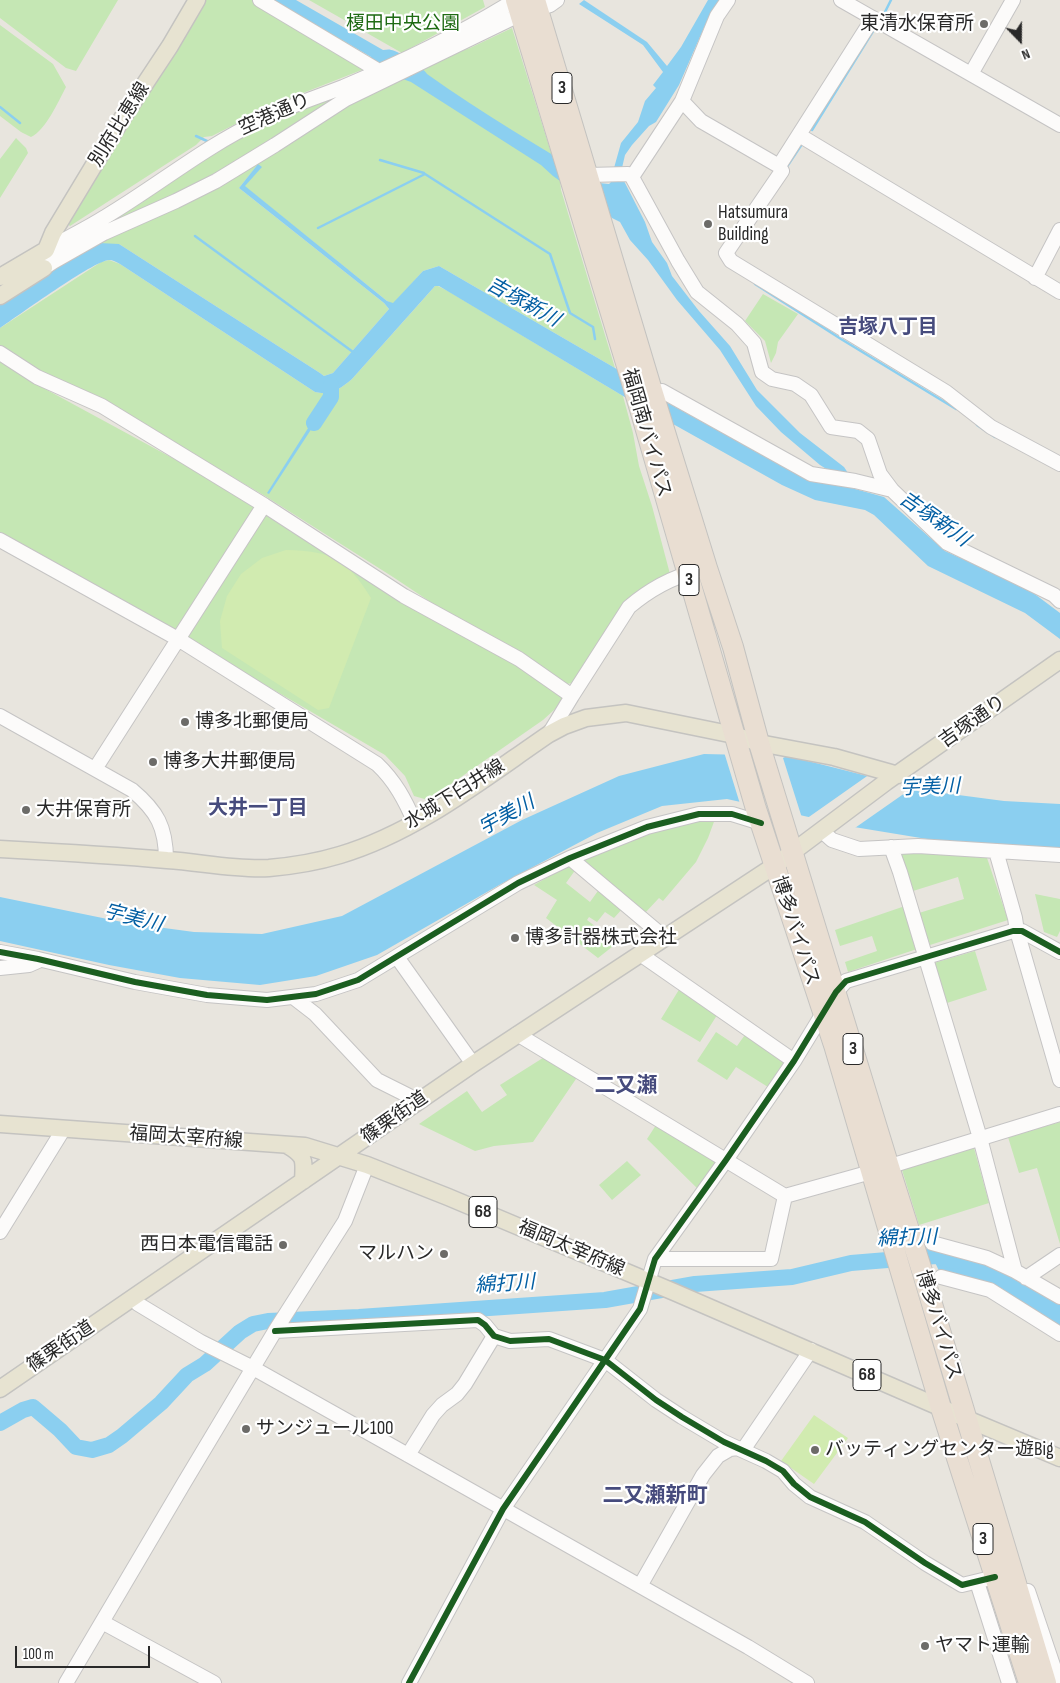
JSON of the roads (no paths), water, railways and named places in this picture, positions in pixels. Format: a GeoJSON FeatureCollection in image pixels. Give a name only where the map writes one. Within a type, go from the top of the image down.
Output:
{"type":"FeatureCollection","features":[{"type":"Feature","properties":{"kind":"highway","name":"福岡南バイパス"},"geometry":{"type":"LineString","coordinates":[[525,4],[574,192],[640,409],[774,866]]}},
{"type":"Feature","properties":{"kind":"highway","name":"福岡南バイパス"},"geometry":{"type":"LineString","coordinates":[[525,4],[588,175],[656,388],[662,422],[706,568],[733,647],[794,852]]}},
{"type":"Feature","properties":{"kind":"highway","name":"博多バイパス"},"geometry":{"type":"LineString","coordinates":[[794,852],[836,992],[880,1170],[892,1244],[899,1272],[941,1408],[986,1579],[1035,1676]]}},
{"type":"Feature","properties":{"kind":"highway","name":"博多バイパス"},"geometry":{"type":"LineString","coordinates":[[774,866],[823,1015],[880,1170],[923,1244],[967,1419],[1006,1555],[1035,1676]]}},
{"type":"Feature","properties":{"kind":"main road","name":"別府比恵線"},"geometry":{"type":"LineString","coordinates":[[46,250],[53,233],[123,117],[170,46],[197,0]]}},
{"type":"Feature","properties":{"kind":"main road"},"geometry":{"type":"LineString","coordinates":[[0,277],[46,250]]}},
{"type":"Feature","properties":{"kind":"main road"},"geometry":{"type":"LineString","coordinates":[[0,296],[44,268]]}},
{"type":"Feature","properties":{"kind":"main road","name":"吉塚通り"},"geometry":{"type":"LineString","coordinates":[[822,831],[892,778],[1060,660]]}},
{"type":"Feature","properties":{"kind":"main road","name":"水城下臼井線"},"geometry":{"type":"LineString","coordinates":[[0,849],[268,868],[309,863],[341,855],[415,823],[564,726],[586,718],[626,713],[737,743],[834,757],[892,778]]}},
{"type":"Feature","properties":{"kind":"main road"},"geometry":{"type":"LineString","coordinates":[[794,852],[822,831]]}},
{"type":"Feature","properties":{"kind":"main road","name":"篠栗街道"},"geometry":{"type":"LineString","coordinates":[[0,1389],[517,1034],[794,852]]}},
{"type":"Feature","properties":{"kind":"main road","name":"福岡太宰府線"},"geometry":{"type":"LineString","coordinates":[[0,1124],[305,1146],[339,1156],[448,1197],[627,1272],[651,1271],[674,1292],[1060,1458]]}},
{"type":"Feature","properties":{"kind":"main road"},"geometry":{"type":"LineString","coordinates":[[287,1145],[299,1152],[302,1157],[303,1181]]}},
{"type":"Feature","properties":{"kind":"street"},"geometry":{"type":"LineString","coordinates":[[44,268],[104,233],[216,181],[383,75],[260,0]]}},
{"type":"Feature","properties":{"kind":"street","name":"空港通り"},"geometry":{"type":"LineString","coordinates":[[46,250],[105,217],[200,153],[238,131],[279,111],[383,75],[525,4],[550,5],[558,0]]}},
{"type":"Feature","properties":{"kind":"street"},"geometry":{"type":"LineString","coordinates":[[632,177],[682,101],[717,16],[728,0]]}},
{"type":"Feature","properties":{"kind":"street"},"geometry":{"type":"LineString","coordinates":[[841,0],[1060,125]]}},
{"type":"Feature","properties":{"kind":"street"},"geometry":{"type":"LineString","coordinates":[[971,74],[1013,0]]}},
{"type":"Feature","properties":{"kind":"street"},"geometry":{"type":"LineString","coordinates":[[779,166],[873,18]]}},
{"type":"Feature","properties":{"kind":"street"},"geometry":{"type":"LineString","coordinates":[[682,101],[701,121],[779,166],[782,171],[726,253],[731,261],[946,392],[991,427],[1060,464]]}},
{"type":"Feature","properties":{"kind":"street"},"geometry":{"type":"LineString","coordinates":[[799,135],[1060,292]]}},
{"type":"Feature","properties":{"kind":"street"},"geometry":{"type":"LineString","coordinates":[[588,175],[628,174],[632,177],[697,292],[737,324],[754,343],[762,372],[772,379],[795,384],[811,395],[831,427],[858,430],[868,439],[880,474],[892,490],[947,543],[1054,595],[1060,601]]}},
{"type":"Feature","properties":{"kind":"street"},"geometry":{"type":"LineString","coordinates":[[1035,278],[1060,230]]}},
{"type":"Feature","properties":{"kind":"street"},"geometry":{"type":"LineString","coordinates":[[0,353],[36,376],[102,406],[264,505],[404,596],[519,659],[572,696]]}},
{"type":"Feature","properties":{"kind":"street"},"geometry":{"type":"LineString","coordinates":[[656,388],[811,474],[892,490]]}},
{"type":"Feature","properties":{"kind":"street"},"geometry":{"type":"LineString","coordinates":[[95,769],[264,505]]}},
{"type":"Feature","properties":{"kind":"street"},"geometry":{"type":"LineString","coordinates":[[0,540],[178,640],[377,764],[388,774],[401,793],[415,823]]}},
{"type":"Feature","properties":{"kind":"street"},"geometry":{"type":"LineString","coordinates":[[549,734],[629,607],[658,586],[706,568]]}},
{"type":"Feature","properties":{"kind":"street"},"geometry":{"type":"LineString","coordinates":[[0,716],[132,790],[147,803],[154,812],[163,833],[166,845],[166,860]]}},
{"type":"Feature","properties":{"kind":"street"},"geometry":{"type":"LineString","coordinates":[[0,952],[135,982],[207,995],[267,1000],[316,994],[358,980],[518,883],[570,858],[647,827],[699,814],[758,816]]}},
{"type":"Feature","properties":{"kind":"street"},"geometry":{"type":"LineString","coordinates":[[822,831],[832,840],[858,849],[918,846],[1060,855]]}},
{"type":"Feature","properties":{"kind":"street"},"geometry":{"type":"LineString","coordinates":[[891,847],[1020,1274]]}},
{"type":"Feature","properties":{"kind":"street"},"geometry":{"type":"LineString","coordinates":[[996,851],[1060,1080]]}},
{"type":"Feature","properties":{"kind":"street"},"geometry":{"type":"LineString","coordinates":[[570,858],[664,937]]}},
{"type":"Feature","properties":{"kind":"street"},"geometry":{"type":"LineString","coordinates":[[409,1683],[503,1509],[640,1309],[651,1271],[794,1061],[836,992],[846,981],[1013,931],[1022,931],[1060,952]]}},
{"type":"Feature","properties":{"kind":"street"},"geometry":{"type":"LineString","coordinates":[[640,954],[794,1061]]}},
{"type":"Feature","properties":{"kind":"street"},"geometry":{"type":"LineString","coordinates":[[397,958],[473,1064]]}},
{"type":"Feature","properties":{"kind":"street"},"geometry":{"type":"LineString","coordinates":[[0,968],[29,965],[42,960]]}},
{"type":"Feature","properties":{"kind":"street"},"geometry":{"type":"LineString","coordinates":[[293,997],[315,1014],[377,1080],[419,1101]]}},
{"type":"Feature","properties":{"kind":"street"},"geometry":{"type":"LineString","coordinates":[[517,1034],[785,1196],[880,1170],[1060,1114]]}},
{"type":"Feature","properties":{"kind":"street"},"geometry":{"type":"LineString","coordinates":[[0,1232],[63,1130]]}},
{"type":"Feature","properties":{"kind":"street"},"geometry":{"type":"LineString","coordinates":[[66,1683],[277,1328],[345,1222],[367,1165]]}},
{"type":"Feature","properties":{"kind":"street"},"geometry":{"type":"LineString","coordinates":[[651,1271],[770,1259],[785,1196]]}},
{"type":"Feature","properties":{"kind":"street"},"geometry":{"type":"LineString","coordinates":[[923,1244],[987,1258],[1060,1297]]}},
{"type":"Feature","properties":{"kind":"street"},"geometry":{"type":"LineString","coordinates":[[1020,1274],[1060,1255]]}},
{"type":"Feature","properties":{"kind":"street"},"geometry":{"type":"LineString","coordinates":[[932,1275],[990,1290],[1060,1334]]}},
{"type":"Feature","properties":{"kind":"street"},"geometry":{"type":"LineString","coordinates":[[133,1298],[138,1304],[201,1342],[253,1368],[408,1455],[808,1683]]}},
{"type":"Feature","properties":{"kind":"street"},"geometry":{"type":"LineString","coordinates":[[277,1328],[478,1320],[494,1336],[510,1341],[550,1339],[568,1348],[605,1360],[656,1400],[724,1442],[783,1471],[794,1484],[810,1497],[865,1522],[925,1563],[962,1585],[986,1579],[1009,1683]]}},
{"type":"Feature","properties":{"kind":"street"},"geometry":{"type":"LineString","coordinates":[[408,1455],[433,1416],[465,1384],[494,1336]]}},
{"type":"Feature","properties":{"kind":"street"},"geometry":{"type":"LineString","coordinates":[[740,1449],[811,1350]]}},
{"type":"Feature","properties":{"kind":"street"},"geometry":{"type":"LineString","coordinates":[[640,1586],[703,1475],[718,1456],[730,1449],[740,1449]]}},
{"type":"Feature","properties":{"kind":"street"},"geometry":{"type":"LineString","coordinates":[[1006,1555],[1021,1570],[1053,1647],[1059,1683]]}},
{"type":"Feature","properties":{"kind":"street"},"geometry":{"type":"LineString","coordinates":[[102,1622],[214,1683]]}},
{"type":"Feature","properties":{"kind":"water"},"geometry":{"type":"Polygon","coordinates":[[[274,0],[296,0],[383,50],[400,53],[427,74],[512,130],[599,183],[609,184],[615,178],[614,168],[621,143],[638,122],[645,101],[656,88],[653,85],[663,72],[643,45],[579,4],[584,0],[647,42],[667,66],[681,47],[708,0],[720,0],[710,14],[679,85],[656,122],[649,126],[625,155],[622,168],[624,181],[645,222],[652,242],[667,263],[672,276],[699,311],[730,346],[757,390],[800,433],[844,467],[848,473],[848,487],[884,497],[945,551],[1022,586],[1036,595],[1060,613],[1060,639],[1025,613],[928,566],[874,515],[865,510],[815,500],[782,485],[623,396],[439,286],[435,286],[352,379],[339,389],[326,393],[315,392],[112,260],[88,269],[0,328],[0,303],[76,254],[99,243],[119,244],[324,376],[333,373],[389,309],[384,303],[239,188],[258,164],[262,167],[245,186],[387,301],[393,303],[423,271],[439,266],[615,368],[668,403],[804,478],[831,472],[781,432],[756,406],[720,350],[677,300],[648,260],[630,240],[620,222],[553,176],[541,165],[411,82],[400,78],[372,61],[371,57],[274,0]]]}},
{"type":"Feature","properties":{"kind":"water"},"geometry":{"type":"Polygon","coordinates":[[[324,403],[327,405],[269,494],[267,493],[324,403]]]}},
{"type":"Feature","properties":{"kind":"water"},"geometry":{"type":"Polygon","coordinates":[[[704,754],[788,756],[911,787],[920,792],[928,791],[1004,801],[1060,804],[1060,849],[927,839],[854,827],[727,799],[662,806],[597,833],[501,884],[377,955],[316,976],[260,985],[180,978],[109,965],[0,941],[0,897],[127,923],[194,932],[262,934],[342,916],[522,820],[619,776],[704,754]]]}},
{"type":"Feature","properties":{"kind":"water"},"geometry":{"type":"Polygon","coordinates":[[[930,1252],[995,1266],[1060,1305],[1060,1328],[941,1275],[930,1252]]]}},
{"type":"Feature","properties":{"kind":"waterway"},"geometry":{"type":"LineString","coordinates":[[885,12],[891,0]]}},
{"type":"Feature","properties":{"kind":"waterway"},"geometry":{"type":"LineString","coordinates":[[812,130],[875,28]]}},
{"type":"Feature","properties":{"kind":"waterway"},"geometry":{"type":"LineString","coordinates":[[0,107],[20,123]]}},
{"type":"Feature","properties":{"kind":"waterway"},"geometry":{"type":"LineString","coordinates":[[196,136],[209,142]]}},
{"type":"Feature","properties":{"kind":"waterway"},"geometry":{"type":"LineString","coordinates":[[786,168],[802,144]]}},
{"type":"Feature","properties":{"kind":"waterway"},"geometry":{"type":"LineString","coordinates":[[380,160],[424,173]]}},
{"type":"Feature","properties":{"kind":"waterway","name":"吉塚新川"},"geometry":{"type":"LineString","coordinates":[[318,228],[425,174],[550,254],[570,313],[593,327],[595,339]]}},
{"type":"Feature","properties":{"kind":"waterway"},"geometry":{"type":"LineString","coordinates":[[195,236],[353,352]]}},
{"type":"Feature","properties":{"kind":"waterway"},"geometry":{"type":"LineString","coordinates":[[755,284],[956,409]]}},
{"type":"Feature","properties":{"kind":"waterway"},"geometry":{"type":"LineString","coordinates":[[314,423],[331,397],[331,385]]}},
{"type":"Feature","properties":{"kind":"waterway"},"geometry":{"type":"LineString","coordinates":[[325,405],[333,390]]}},
{"type":"Feature","properties":{"kind":"waterway"},"geometry":{"type":"LineString","coordinates":[[977,425],[995,437]]}},
{"type":"Feature","properties":{"kind":"waterway","name":"綿打川"},"geometry":{"type":"LineString","coordinates":[[0,1423],[23,1410],[33,1407],[60,1430],[76,1447],[92,1450],[109,1445],[161,1403],[187,1375],[205,1364],[240,1332],[253,1324],[268,1321],[359,1317],[605,1300],[695,1284],[792,1277],[851,1263],[936,1256],[955,1261]]}},
{"type":"Feature","properties":{"kind":"place","name":"東清水保育所"},"geometry":{"type":"Point","coordinates":[984,24]}},
{"type":"Feature","properties":{"kind":"place","name":"Hatsumura Building"},"geometry":{"type":"Point","coordinates":[708,224]}},
{"type":"Feature","properties":{"kind":"place","name":"博多北郵便局"},"geometry":{"type":"Point","coordinates":[185,722]}},
{"type":"Feature","properties":{"kind":"place","name":"博多大井郵便局"},"geometry":{"type":"Point","coordinates":[153,762]}},
{"type":"Feature","properties":{"kind":"place","name":"大井保育所"},"geometry":{"type":"Point","coordinates":[26,810]}},
{"type":"Feature","properties":{"kind":"place","name":"博多計器株式会社"},"geometry":{"type":"Point","coordinates":[515,938]}},
{"type":"Feature","properties":{"kind":"place","name":"西日本電信電話"},"geometry":{"type":"Point","coordinates":[283,1245]}},
{"type":"Feature","properties":{"kind":"place","name":"マルハン"},"geometry":{"type":"Point","coordinates":[444,1254]}},
{"type":"Feature","properties":{"kind":"place","name":"サンジュール100"},"geometry":{"type":"Point","coordinates":[246,1429]}},
{"type":"Feature","properties":{"kind":"place","name":"バッティングセンター遊Big"},"geometry":{"type":"Point","coordinates":[815,1450]}},
{"type":"Feature","properties":{"kind":"place","name":"ヤマト運輸"},"geometry":{"type":"Point","coordinates":[925,1646]}},
{"type":"Feature","properties":{"kind":"district","name":"吉塚八丁目"},"geometry":{"type":"Point","coordinates":[888,328]}},
{"type":"Feature","properties":{"kind":"district","name":"大井一丁目"},"geometry":{"type":"Point","coordinates":[258,809]}},
{"type":"Feature","properties":{"kind":"district","name":"二又瀬"},"geometry":{"type":"Point","coordinates":[626,1087]}},
{"type":"Feature","properties":{"kind":"district","name":"二又瀬新町"},"geometry":{"type":"Point","coordinates":[655,1497]}},
{"type":"Feature","properties":{"kind":"park label","name":"榎田中央公園"},"geometry":{"type":"Point","coordinates":[403,24]}},
{"type":"Feature","properties":{"kind":"water label","name":"宇美川"},"geometry":{"type":"Point","coordinates":[930,788]}},
{"type":"Feature","properties":{"kind":"water label","name":"宇美川"},"geometry":{"type":"Point","coordinates":[507,816]}},
{"type":"Feature","properties":{"kind":"water label","name":"宇美川"},"geometry":{"type":"Point","coordinates":[133,919]}}]}
